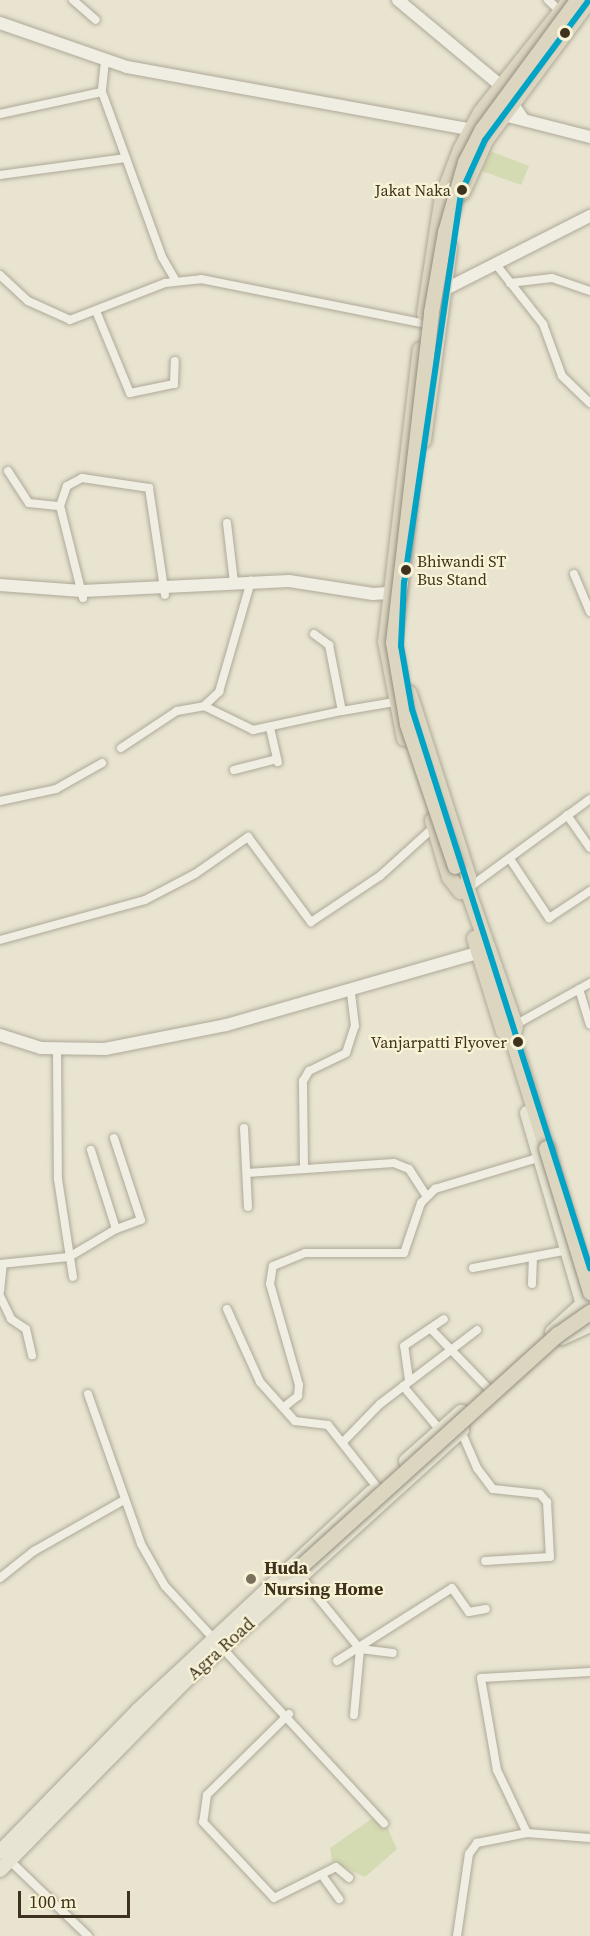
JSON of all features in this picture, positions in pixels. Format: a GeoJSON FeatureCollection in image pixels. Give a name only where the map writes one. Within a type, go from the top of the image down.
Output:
{"type":"FeatureCollection","features":[{"type":"Feature","properties":{"kind":"highway"},"geometry":{"type":"LineString","coordinates":[[296,1574],[558,1334],[589,1312],[582,1260],[512,1032],[407,724],[393,642],[431,312],[465,162],[482,129],[577,0]]}},
{"type":"Feature","properties":{"kind":"highway"},"geometry":{"type":"LineString","coordinates":[[461,881],[468,876],[394,702],[385,641],[395,598],[443,291],[461,193],[486,139],[589,0]]}},
{"type":"Feature","properties":{"kind":"highway"},"geometry":{"type":"LineString","coordinates":[[461,881],[449,877],[434,827],[410,699],[395,598],[426,298],[442,196],[469,131],[500,85],[564,5]]}},
{"type":"Feature","properties":{"kind":"main road"},"geometry":{"type":"LineString","coordinates":[[512,1032],[547,1154],[582,1260]]}},
{"type":"Feature","properties":{"kind":"main road"},"geometry":{"type":"LineString","coordinates":[[547,1154],[582,1260]]}},
{"type":"Feature","properties":{"kind":"main road","name":"Agra Road"},"geometry":{"type":"LineString","coordinates":[[296,1574],[377,1487],[440,1430],[488,1388],[589,1312]]}},
{"type":"Feature","properties":{"kind":"main road","name":"Agra Road"},"geometry":{"type":"LineString","coordinates":[[2,1858],[216,1644],[461,1431],[589,1312]]}},
{"type":"Feature","properties":{"kind":"street"},"geometry":{"type":"LineString","coordinates":[[73,0],[96,21]]}},
{"type":"Feature","properties":{"kind":"street"},"geometry":{"type":"LineString","coordinates":[[398,0],[500,85],[513,100],[522,118]]}},
{"type":"Feature","properties":{"kind":"street"},"geometry":{"type":"LineString","coordinates":[[548,0],[564,5],[573,21]]}},
{"type":"Feature","properties":{"kind":"street"},"geometry":{"type":"LineString","coordinates":[[0,23],[104,63]]}},
{"type":"Feature","properties":{"kind":"street"},"geometry":{"type":"LineString","coordinates":[[0,30],[104,63],[242,91],[469,131],[486,139]]}},
{"type":"Feature","properties":{"kind":"street"},"geometry":{"type":"LineString","coordinates":[[104,63],[102,92],[176,281]]}},
{"type":"Feature","properties":{"kind":"street"},"geometry":{"type":"LineString","coordinates":[[0,114],[102,92]]}},
{"type":"Feature","properties":{"kind":"street"},"geometry":{"type":"LineString","coordinates":[[486,104],[501,117],[522,118],[590,137]]}},
{"type":"Feature","properties":{"kind":"street"},"geometry":{"type":"LineString","coordinates":[[0,175],[126,158]]}},
{"type":"Feature","properties":{"kind":"street"},"geometry":{"type":"LineString","coordinates":[[426,298],[498,267],[590,216]]}},
{"type":"Feature","properties":{"kind":"street"},"geometry":{"type":"LineString","coordinates":[[498,267],[543,324],[562,376],[590,403]]}},
{"type":"Feature","properties":{"kind":"street"},"geometry":{"type":"LineString","coordinates":[[0,275],[14,291],[62,318],[96,311],[176,281],[201,279],[439,327]]}},
{"type":"Feature","properties":{"kind":"street"},"geometry":{"type":"LineString","coordinates":[[510,283],[552,278],[590,291]]}},
{"type":"Feature","properties":{"kind":"street"},"geometry":{"type":"LineString","coordinates":[[96,311],[130,393],[174,384],[176,361]]}},
{"type":"Feature","properties":{"kind":"street"},"geometry":{"type":"LineString","coordinates":[[8,471],[25,500],[60,506]]}},
{"type":"Feature","properties":{"kind":"street"},"geometry":{"type":"LineString","coordinates":[[83,595],[60,506],[67,486],[82,478],[149,488],[164,592]]}},
{"type":"Feature","properties":{"kind":"street"},"geometry":{"type":"LineString","coordinates":[[227,523],[234,583]]}},
{"type":"Feature","properties":{"kind":"street"},"geometry":{"type":"LineString","coordinates":[[574,574],[590,612]]}},
{"type":"Feature","properties":{"kind":"street"},"geometry":{"type":"LineString","coordinates":[[164,592],[234,583],[395,598]]}},
{"type":"Feature","properties":{"kind":"street"},"geometry":{"type":"LineString","coordinates":[[0,585],[83,595]]}},
{"type":"Feature","properties":{"kind":"street"},"geometry":{"type":"LineString","coordinates":[[0,593],[83,595],[164,592],[251,585]]}},
{"type":"Feature","properties":{"kind":"street"},"geometry":{"type":"LineString","coordinates":[[204,706],[222,684],[251,585]]}},
{"type":"Feature","properties":{"kind":"street"},"geometry":{"type":"LineString","coordinates":[[314,634],[329,645],[342,711]]}},
{"type":"Feature","properties":{"kind":"street"},"geometry":{"type":"LineString","coordinates":[[121,748],[177,711],[204,706],[247,729],[270,728],[342,711],[394,702]]}},
{"type":"Feature","properties":{"kind":"street"},"geometry":{"type":"LineString","coordinates":[[234,770],[277,761],[270,728]]}},
{"type":"Feature","properties":{"kind":"street"},"geometry":{"type":"LineString","coordinates":[[0,801],[41,794],[102,763]]}},
{"type":"Feature","properties":{"kind":"street"},"geometry":{"type":"LineString","coordinates":[[461,881],[510,859],[590,799]]}},
{"type":"Feature","properties":{"kind":"street"},"geometry":{"type":"LineString","coordinates":[[567,815],[590,848]]}},
{"type":"Feature","properties":{"kind":"street"},"geometry":{"type":"LineString","coordinates":[[0,940],[145,900],[195,874],[248,837],[311,922],[380,876],[434,827]]}},
{"type":"Feature","properties":{"kind":"street"},"geometry":{"type":"LineString","coordinates":[[510,859],[549,918],[590,891]]}},
{"type":"Feature","properties":{"kind":"street"},"geometry":{"type":"LineString","coordinates":[[0,1035],[57,1050],[81,1053],[105,1049],[226,1025],[483,951]]}},
{"type":"Feature","properties":{"kind":"street"},"geometry":{"type":"LineString","coordinates":[[512,1032],[590,983]]}},
{"type":"Feature","properties":{"kind":"street"},"geometry":{"type":"LineString","coordinates":[[304,1167],[303,1081],[309,1071],[346,1053],[355,1026],[350,988]]}},
{"type":"Feature","properties":{"kind":"street"},"geometry":{"type":"LineString","coordinates":[[579,989],[590,1024]]}},
{"type":"Feature","properties":{"kind":"street"},"geometry":{"type":"LineString","coordinates":[[57,1050],[58,1179],[73,1277]]}},
{"type":"Feature","properties":{"kind":"street"},"geometry":{"type":"LineString","coordinates":[[244,1128],[248,1207]]}},
{"type":"Feature","properties":{"kind":"street"},"geometry":{"type":"LineString","coordinates":[[0,1291],[1,1264],[69,1257],[116,1229],[141,1220],[114,1138]]}},
{"type":"Feature","properties":{"kind":"street"},"geometry":{"type":"LineString","coordinates":[[91,1150],[116,1229]]}},
{"type":"Feature","properties":{"kind":"street"},"geometry":{"type":"LineString","coordinates":[[284,1407],[298,1396],[299,1385],[270,1284],[273,1266],[305,1252],[404,1253],[426,1196],[547,1154]]}},
{"type":"Feature","properties":{"kind":"street"},"geometry":{"type":"LineString","coordinates":[[247,1173],[304,1167],[394,1163],[408,1169],[426,1196]]}},
{"type":"Feature","properties":{"kind":"street"},"geometry":{"type":"LineString","coordinates":[[472,1268],[533,1257],[582,1260]]}},
{"type":"Feature","properties":{"kind":"street"},"geometry":{"type":"LineString","coordinates":[[532,1284],[533,1257]]}},
{"type":"Feature","properties":{"kind":"street"},"geometry":{"type":"LineString","coordinates":[[0,1296],[11,1319],[26,1329],[32,1355]]}},
{"type":"Feature","properties":{"kind":"street"},"geometry":{"type":"LineString","coordinates":[[227,1309],[257,1377],[295,1422],[328,1425],[377,1487]]}},
{"type":"Feature","properties":{"kind":"street"},"geometry":{"type":"LineString","coordinates":[[440,1430],[406,1383],[404,1346],[444,1319]]}},
{"type":"Feature","properties":{"kind":"street"},"geometry":{"type":"LineString","coordinates":[[431,1329],[488,1388]]}},
{"type":"Feature","properties":{"kind":"street"},"geometry":{"type":"LineString","coordinates":[[343,1442],[406,1383],[477,1329]]}},
{"type":"Feature","properties":{"kind":"street"},"geometry":{"type":"LineString","coordinates":[[88,1394],[124,1500],[165,1586],[216,1644],[289,1714],[384,1823]]}},
{"type":"Feature","properties":{"kind":"street"},"geometry":{"type":"LineString","coordinates":[[461,1431],[477,1468],[494,1489],[540,1494],[547,1502],[550,1557],[485,1561]]}},
{"type":"Feature","properties":{"kind":"street"},"geometry":{"type":"LineString","coordinates":[[0,1578],[34,1551],[124,1500]]}},
{"type":"Feature","properties":{"kind":"street"},"geometry":{"type":"LineString","coordinates":[[296,1574],[359,1648],[393,1653]]}},
{"type":"Feature","properties":{"kind":"street"},"geometry":{"type":"LineString","coordinates":[[337,1661],[452,1588],[469,1612],[486,1609]]}},
{"type":"Feature","properties":{"kind":"street"},"geometry":{"type":"LineString","coordinates":[[354,1714],[359,1648]]}},
{"type":"Feature","properties":{"kind":"street"},"geometry":{"type":"LineString","coordinates":[[527,1833],[497,1770],[481,1678],[590,1672]]}},
{"type":"Feature","properties":{"kind":"street"},"geometry":{"type":"LineString","coordinates":[[289,1714],[207,1795],[203,1821],[274,1898],[324,1878],[336,1867],[349,1878]]}},
{"type":"Feature","properties":{"kind":"street"},"geometry":{"type":"LineString","coordinates":[[457,1936],[471,1848],[482,1840],[527,1833],[589,1838],[590,1828]]}},
{"type":"Feature","properties":{"kind":"street"},"geometry":{"type":"LineString","coordinates":[[2,1858],[88,1936]]}},
{"type":"Feature","properties":{"kind":"street"},"geometry":{"type":"LineString","coordinates":[[324,1878],[339,1899]]}},
{"type":"Feature","properties":{"kind":"green space"},"geometry":{"type":"Polygon","coordinates":[[[490,151],[529,166],[521,185],[482,171],[490,151]]]}},
{"type":"Feature","properties":{"kind":"green space"},"geometry":{"type":"Polygon","coordinates":[[[373,1818],[388,1829],[397,1849],[365,1877],[332,1861],[330,1848],[373,1818]]]}},
{"type":"Feature","properties":{"kind":"transit line"},"geometry":{"type":"LineString","coordinates":[[589,0],[485,140],[461,193],[404,582],[401,646],[412,709],[590,1268]]}},
{"type":"Feature","properties":{"kind":"place","name":"Jakat Naka"},"geometry":{"type":"Point","coordinates":[462,190]}},
{"type":"Feature","properties":{"kind":"place","name":"Bhiwandi ST Bus Stand"},"geometry":{"type":"Point","coordinates":[406,570]}},
{"type":"Feature","properties":{"kind":"place","name":"Vanjarpatti Flyover"},"geometry":{"type":"Point","coordinates":[518,1042]}},
{"type":"Feature","properties":{"kind":"place","name":"Huda Nursing Home"},"geometry":{"type":"Point","coordinates":[251,1579]}}]}
